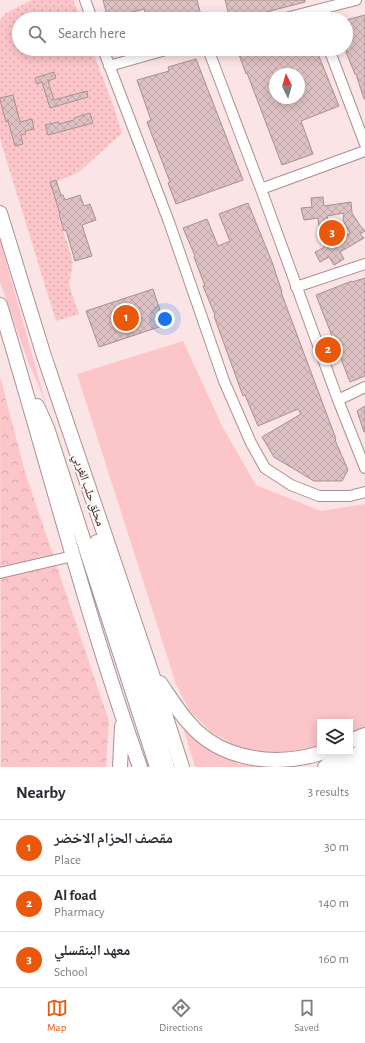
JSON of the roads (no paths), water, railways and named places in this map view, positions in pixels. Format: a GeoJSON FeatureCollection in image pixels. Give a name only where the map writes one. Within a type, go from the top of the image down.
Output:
{"type":"FeatureCollection","features":[{"type":"Feature","properties":{"kind":"highway","name":"محلق حلب الغربي"},"geometry":{"type":"LineString","coordinates":[[0,213],[44,356],[182,767]]}},
{"type":"Feature","properties":{"kind":"highway"},"geometry":{"type":"LineString","coordinates":[[0,305],[73,556],[123,719],[140,767]]}},
{"type":"Feature","properties":{"kind":"highway"},"geometry":{"type":"LineString","coordinates":[[44,356],[61,425],[167,767]]}},
{"type":"Feature","properties":{"kind":"highway"},"geometry":{"type":"LineString","coordinates":[[18,364],[47,428],[157,767]]}},
{"type":"Feature","properties":{"kind":"highway"},"geometry":{"type":"LineString","coordinates":[[151,671],[198,733],[227,751],[246,758],[273,762],[300,760],[317,755]]}},
{"type":"Feature","properties":{"kind":"highway"},"geometry":{"type":"LineString","coordinates":[[120,767],[123,719]]}},
{"type":"Feature","properties":{"kind":"highway"},"geometry":{"type":"LineString","coordinates":[[353,740],[365,735]]}},
{"type":"Feature","properties":{"kind":"highway"},"geometry":{"type":"LineString","coordinates":[[341,767],[365,748]]}},
{"type":"Feature","properties":{"kind":"highway"},"geometry":{"type":"LineString","coordinates":[[358,767],[365,762]]}},
{"type":"Feature","properties":{"kind":"main road"},"geometry":{"type":"LineString","coordinates":[[353,745],[365,735]]}},
{"type":"Feature","properties":{"kind":"main road"},"geometry":{"type":"LineString","coordinates":[[324,767],[339,755]]}},
{"type":"Feature","properties":{"kind":"street"},"geometry":{"type":"LineString","coordinates":[[85,0],[89,12]]}},
{"type":"Feature","properties":{"kind":"street"},"geometry":{"type":"LineString","coordinates":[[324,12],[356,0]]}},
{"type":"Feature","properties":{"kind":"street"},"geometry":{"type":"LineString","coordinates":[[105,56],[169,222],[224,381],[258,456],[266,468],[291,485],[319,496],[350,496],[365,492]]}},
{"type":"Feature","properties":{"kind":"street"},"geometry":{"type":"LineString","coordinates":[[109,66],[144,56]]}},
{"type":"Feature","properties":{"kind":"street"},"geometry":{"type":"LineString","coordinates":[[211,56],[338,400],[365,468]]}},
{"type":"Feature","properties":{"kind":"street"},"geometry":{"type":"LineString","coordinates":[[332,56],[365,144]]}},
{"type":"Feature","properties":{"kind":"street"},"geometry":{"type":"LineString","coordinates":[[261,189],[365,151]]}},
{"type":"Feature","properties":{"kind":"street"},"geometry":{"type":"LineString","coordinates":[[296,287],[365,264]]}},
{"type":"Feature","properties":{"kind":"street"},"geometry":{"type":"LineString","coordinates":[[338,400],[365,387]]}},
{"type":"Feature","properties":{"kind":"street"},"geometry":{"type":"LineString","coordinates":[[0,573],[73,556]]}},
{"type":"Feature","properties":{"kind":"place","name":"معهد البنقسلي"},"geometry":{"type":"Point","coordinates":[332,233]}},
{"type":"Feature","properties":{"kind":"place","name":"مقصف الحزام الاخضر"},"geometry":{"type":"Point","coordinates":[126,318]}},
{"type":"Feature","properties":{"kind":"place","name":"Al foad"},"geometry":{"type":"Point","coordinates":[328,350]}}]}
